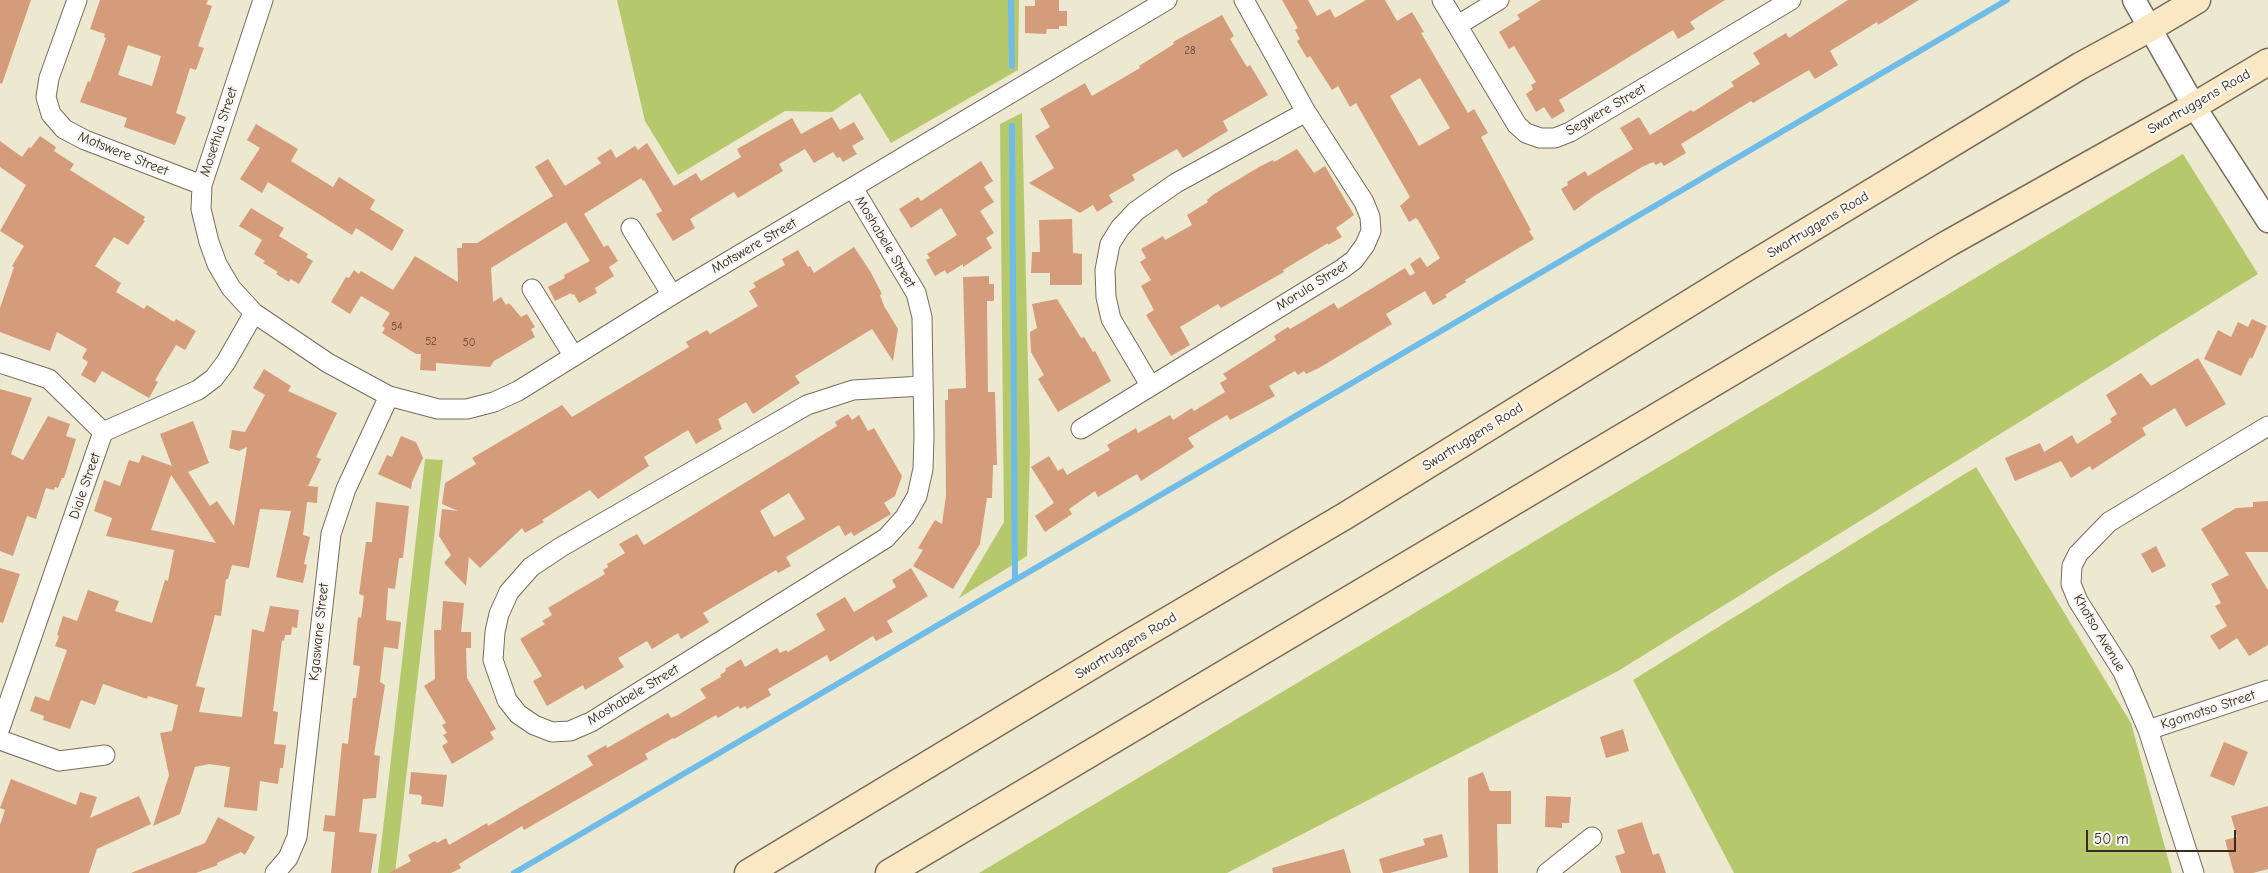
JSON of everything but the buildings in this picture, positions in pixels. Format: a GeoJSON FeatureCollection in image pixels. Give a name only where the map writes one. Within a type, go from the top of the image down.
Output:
{"type":"FeatureCollection","features":[{"type":"Feature","properties":{"kind":"main road","name":"Swartruggens Road"},"geometry":{"type":"LineString","coordinates":[[748,873],[1131,642],[1345,516],[1743,270],[2072,70],[2197,0]]}},
{"type":"Feature","properties":{"kind":"main road","name":"Swartruggens Road"},"geometry":{"type":"LineString","coordinates":[[889,873],[1949,242],[2194,106],[2268,62]]}},
{"type":"Feature","properties":{"kind":"street","name":"Motswere Street"},"geometry":{"type":"LineString","coordinates":[[77,0],[49,78],[46,97],[51,114],[64,129],[85,140],[202,185]]}},
{"type":"Feature","properties":{"kind":"street","name":"Mosethla Street"},"geometry":{"type":"LineString","coordinates":[[263,0],[202,185],[201,209],[209,242],[217,264],[231,288],[254,313],[328,363]]}},
{"type":"Feature","properties":{"kind":"street","name":"Morula Street"},"geometry":{"type":"LineString","coordinates":[[1081,429],[1342,269],[1354,260],[1366,245],[1370,231],[1370,217],[1364,202],[1306,112],[1244,0]]}},
{"type":"Feature","properties":{"kind":"street","name":"Segwere Street"},"geometry":{"type":"LineString","coordinates":[[1442,0],[1517,125],[1526,133],[1540,138],[1555,138],[1570,132],[1791,0]]}},
{"type":"Feature","properties":{"kind":"street"},"geometry":{"type":"LineString","coordinates":[[1458,26],[1499,0]]}},
{"type":"Feature","properties":{"kind":"street"},"geometry":{"type":"LineString","coordinates":[[2134,0],[2194,106],[2268,221]]}},
{"type":"Feature","properties":{"kind":"street","name":"Motswere Street"},"geometry":{"type":"LineString","coordinates":[[328,363],[389,396],[438,409],[467,409],[494,402],[518,391],[573,355],[1161,1]]}},
{"type":"Feature","properties":{"kind":"street"},"geometry":{"type":"LineString","coordinates":[[1150,385],[1111,319],[1106,297],[1105,270],[1110,244],[1120,228],[1136,211],[1176,183],[1306,112]]}},
{"type":"Feature","properties":{"kind":"street","name":"Moshabele Street"},"geometry":{"type":"LineString","coordinates":[[853,188],[916,293],[922,318],[923,461],[916,496],[905,517],[886,538],[591,722],[570,731],[552,732],[534,725],[518,714],[507,700],[493,660],[495,632],[499,614],[509,592],[531,567],[560,547],[807,404],[853,390],[922,386]]}},
{"type":"Feature","properties":{"kind":"street"},"geometry":{"type":"LineString","coordinates":[[631,228],[672,295]]}},
{"type":"Feature","properties":{"kind":"street"},"geometry":{"type":"LineString","coordinates":[[532,288],[573,355]]}},
{"type":"Feature","properties":{"kind":"street"},"geometry":{"type":"LineString","coordinates":[[0,363],[49,379],[103,432],[198,390],[214,378],[226,362],[254,313]]}},
{"type":"Feature","properties":{"kind":"street","name":"Kgaswane Street"},"geometry":{"type":"LineString","coordinates":[[275,873],[288,858],[297,837],[331,534],[346,489],[389,396]]}},
{"type":"Feature","properties":{"kind":"street","name":"Khotso Avenue"},"geometry":{"type":"LineString","coordinates":[[2194,873],[2148,730],[2124,672],[2078,601],[2071,584],[2072,566],[2078,554],[2109,522],[2268,426]]}},
{"type":"Feature","properties":{"kind":"street","name":"Diale Street"},"geometry":{"type":"LineString","coordinates":[[0,728],[103,432]]}},
{"type":"Feature","properties":{"kind":"street","name":"Kgomotso Street"},"geometry":{"type":"LineString","coordinates":[[2148,730],[2268,690]]}},
{"type":"Feature","properties":{"kind":"street"},"geometry":{"type":"LineString","coordinates":[[0,740],[59,760],[106,755]]}},
{"type":"Feature","properties":{"kind":"street"},"geometry":{"type":"LineString","coordinates":[[1547,873],[1592,837]]}},
{"type":"Feature","properties":{"kind":"green space"},"geometry":{"type":"Polygon","coordinates":[[[617,0],[1019,0],[1018,70],[891,143],[860,93],[832,112],[785,111],[678,175],[645,121],[617,0]]]}},
{"type":"Feature","properties":{"kind":"green space"},"geometry":{"type":"Polygon","coordinates":[[[1022,113],[1030,452],[1027,556],[959,598],[1004,522],[1000,124],[1022,113]]]}},
{"type":"Feature","properties":{"kind":"green space"},"geometry":{"type":"Polygon","coordinates":[[[2183,154],[2258,274],[1618,671],[1227,873],[979,873],[2183,154]]]}},
{"type":"Feature","properties":{"kind":"green space"},"geometry":{"type":"Polygon","coordinates":[[[425,459],[443,460],[395,873],[378,873],[425,459]]]}},
{"type":"Feature","properties":{"kind":"green space"},"geometry":{"type":"Polygon","coordinates":[[[1976,467],[2131,723],[2172,873],[1734,873],[1633,680],[1976,467]]]}},
{"type":"Feature","properties":{"kind":"waterway"},"geometry":{"type":"LineString","coordinates":[[1011,0],[1012,66]]}},
{"type":"Feature","properties":{"kind":"waterway"},"geometry":{"type":"LineString","coordinates":[[514,873],[2007,0]]}},
{"type":"Feature","properties":{"kind":"waterway"},"geometry":{"type":"LineString","coordinates":[[1012,126],[1015,580]]}}]}
